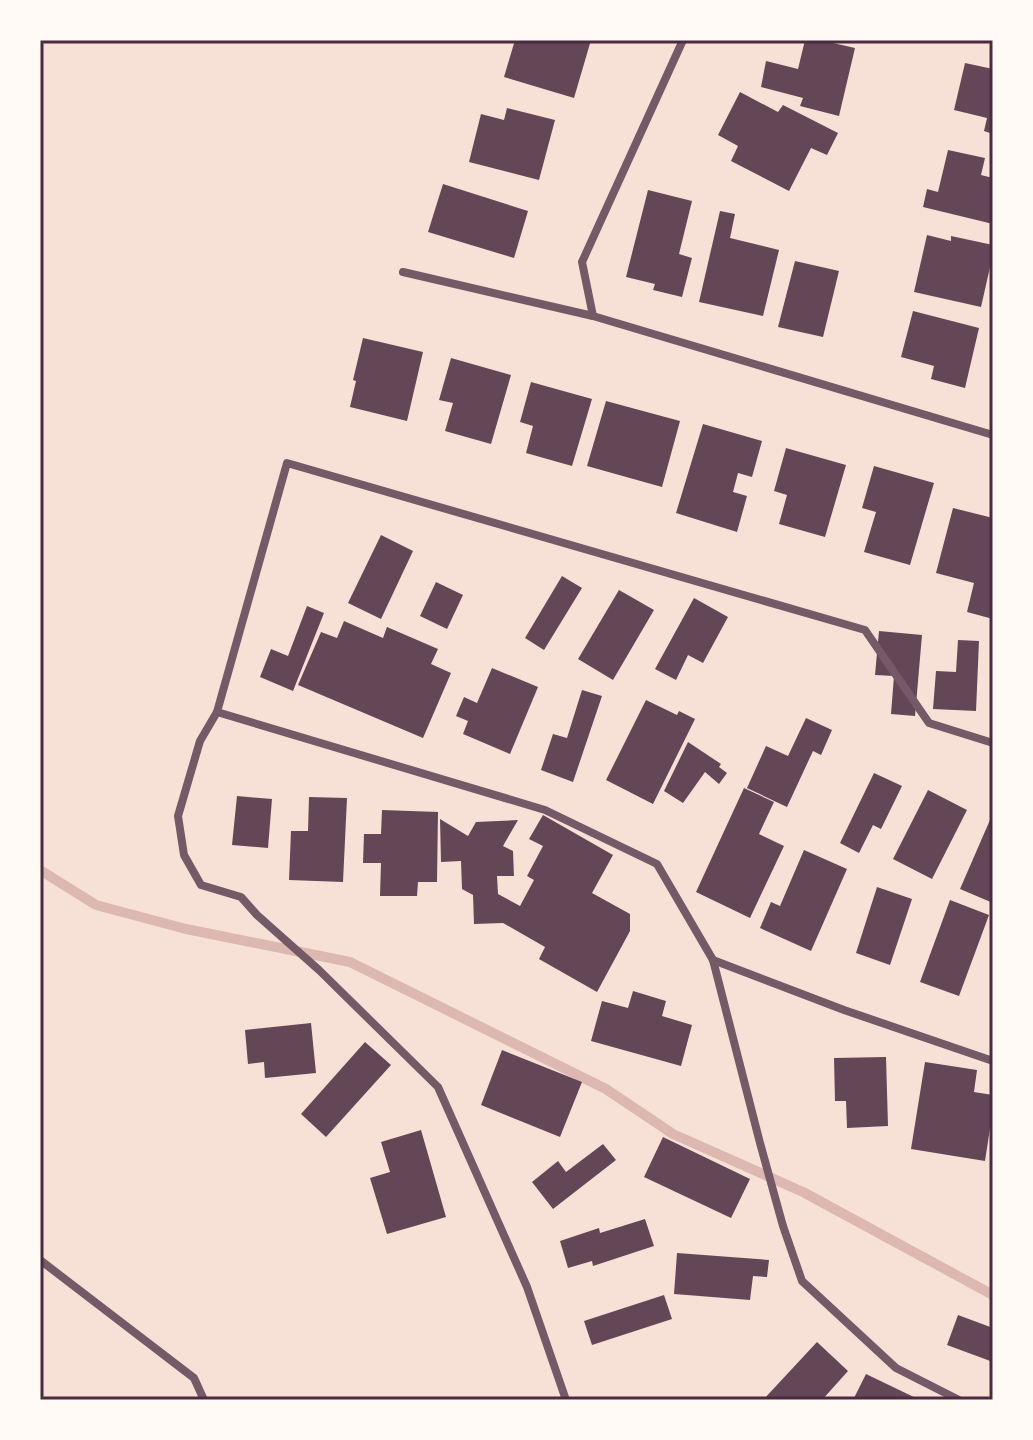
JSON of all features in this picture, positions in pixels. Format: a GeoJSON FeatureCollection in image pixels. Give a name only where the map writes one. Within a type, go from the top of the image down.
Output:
{"type":"FeatureCollection","features":[{"type":"Feature","properties":{"kind":"street"},"geometry":{"type":"LineString","coordinates":[[593,316],[582,262],[683,40]]}},
{"type":"Feature","properties":{"kind":"street"},"geometry":{"type":"LineString","coordinates":[[403,272],[593,316],[993,435]]}},
{"type":"Feature","properties":{"kind":"street"},"geometry":{"type":"LineString","coordinates":[[566,1400],[527,1287],[438,1087],[241,897],[201,885],[184,855],[178,816],[200,741],[217,712],[287,463],[865,630],[929,723],[993,743]]}},
{"type":"Feature","properties":{"kind":"street"},"geometry":{"type":"LineString","coordinates":[[217,712],[545,810],[657,864],[713,960],[783,1226],[802,1281],[896,1368],[959,1400]]}},
{"type":"Feature","properties":{"kind":"street"},"geometry":{"type":"LineString","coordinates":[[713,960],[844,1010],[993,1061]]}},
{"type":"Feature","properties":{"kind":"street"},"geometry":{"type":"LineString","coordinates":[[40,1260],[194,1378],[204,1400]]}},
{"type":"Feature","properties":{"kind":"building"},"geometry":{"type":"Polygon","coordinates":[[[515,40],[591,40],[574,98],[504,77],[515,40]]]}},
{"type":"Feature","properties":{"kind":"building"},"geometry":{"type":"Polygon","coordinates":[[[805,40],[855,48],[839,116],[800,106],[803,98],[761,87],[766,61],[798,69],[805,40]]]}},
{"type":"Feature","properties":{"kind":"building"},"geometry":{"type":"Polygon","coordinates":[[[965,63],[993,69],[993,134],[984,131],[987,118],[954,110],[965,63]]]}},
{"type":"Feature","properties":{"kind":"building"},"geometry":{"type":"Polygon","coordinates":[[[740,92],[778,112],[783,105],[838,133],[827,155],[811,148],[789,191],[731,161],[738,146],[718,135],[740,92]]]}},
{"type":"Feature","properties":{"kind":"building"},"geometry":{"type":"Polygon","coordinates":[[[507,108],[555,120],[539,180],[469,162],[481,114],[504,120],[507,108]]]}},
{"type":"Feature","properties":{"kind":"building"},"geometry":{"type":"Polygon","coordinates":[[[948,150],[985,158],[981,175],[993,178],[993,224],[923,207],[927,189],[938,192],[948,150]]]}},
{"type":"Feature","properties":{"kind":"building"},"geometry":{"type":"Polygon","coordinates":[[[443,184],[528,211],[514,258],[428,232],[443,184]]]}},
{"type":"Feature","properties":{"kind":"building"},"geometry":{"type":"Polygon","coordinates":[[[648,190],[692,201],[679,254],[692,258],[682,297],[653,290],[655,284],[626,277],[648,190]]]}},
{"type":"Feature","properties":{"kind":"building"},"geometry":{"type":"Polygon","coordinates":[[[720,211],[735,214],[730,238],[779,250],[763,316],[699,302],[720,211]]]}},
{"type":"Feature","properties":{"kind":"building"},"geometry":{"type":"Polygon","coordinates":[[[927,235],[951,241],[951,236],[993,245],[981,307],[914,292],[927,235]]]}},
{"type":"Feature","properties":{"kind":"building"},"geometry":{"type":"Polygon","coordinates":[[[795,261],[839,271],[823,337],[778,327],[795,261]]]}},
{"type":"Feature","properties":{"kind":"building"},"geometry":{"type":"Polygon","coordinates":[[[913,311],[979,328],[965,388],[931,379],[934,366],[901,357],[913,311]]]}},
{"type":"Feature","properties":{"kind":"building"},"geometry":{"type":"Polygon","coordinates":[[[363,338],[423,352],[407,421],[350,407],[363,338]]]}},
{"type":"Feature","properties":{"kind":"building"},"geometry":{"type":"Polygon","coordinates":[[[451,358],[511,375],[491,444],[445,431],[453,403],[439,400],[451,358]]]}},
{"type":"Feature","properties":{"kind":"building"},"geometry":{"type":"Polygon","coordinates":[[[531,382],[592,399],[572,466],[526,453],[533,426],[520,422],[531,382]]]}},
{"type":"Feature","properties":{"kind":"building"},"geometry":{"type":"Polygon","coordinates":[[[606,401],[680,421],[662,487],[587,466],[606,401]]]}},
{"type":"Feature","properties":{"kind":"building"},"geometry":{"type":"Polygon","coordinates":[[[703,424],[762,441],[752,477],[738,473],[733,492],[747,496],[737,532],[676,513],[703,424]]]}},
{"type":"Feature","properties":{"kind":"building"},"geometry":{"type":"Polygon","coordinates":[[[786,448],[846,465],[825,537],[779,524],[787,495],[774,491],[786,448]]]}},
{"type":"Feature","properties":{"kind":"building"},"geometry":{"type":"Polygon","coordinates":[[[874,466],[934,483],[910,565],[864,552],[876,512],[862,508],[874,466]]]}},
{"type":"Feature","properties":{"kind":"building"},"geometry":{"type":"Polygon","coordinates":[[[953,508],[993,518],[993,619],[967,612],[974,583],[936,573],[953,508]]]}},
{"type":"Feature","properties":{"kind":"building"},"geometry":{"type":"Polygon","coordinates":[[[381,535],[413,551],[381,619],[348,603],[381,535]]]}},
{"type":"Feature","properties":{"kind":"building"},"geometry":{"type":"Polygon","coordinates":[[[562,576],[582,588],[544,650],[525,638],[562,576]]]}},
{"type":"Feature","properties":{"kind":"building"},"geometry":{"type":"Polygon","coordinates":[[[436,582],[463,595],[447,629],[420,616],[436,582]]]}},
{"type":"Feature","properties":{"kind":"building"},"geometry":{"type":"Polygon","coordinates":[[[619,590],[654,610],[613,680],[578,659],[619,590]]]}},
{"type":"Feature","properties":{"kind":"building"},"geometry":{"type":"Polygon","coordinates":[[[694,598],[728,617],[703,663],[688,655],[676,680],[655,669],[694,598]]]}},
{"type":"Feature","properties":{"kind":"building"},"geometry":{"type":"Polygon","coordinates":[[[307,606],[324,613],[293,691],[260,677],[271,649],[288,656],[307,606]]]}},
{"type":"Feature","properties":{"kind":"building"},"geometry":{"type":"Polygon","coordinates":[[[344,621],[383,638],[387,627],[438,649],[431,664],[451,673],[423,738],[298,685],[321,632],[337,638],[344,621]]]}},
{"type":"Feature","properties":{"kind":"building"},"geometry":{"type":"Polygon","coordinates":[[[879,631],[922,635],[915,716],[891,714],[894,676],[875,675],[879,631]]]}},
{"type":"Feature","properties":{"kind":"building"},"geometry":{"type":"Polygon","coordinates":[[[958,640],[979,641],[976,711],[933,709],[936,671],[956,672],[958,640]]]}},
{"type":"Feature","properties":{"kind":"building"},"geometry":{"type":"Polygon","coordinates":[[[492,668],[538,687],[510,754],[463,734],[468,721],[456,716],[464,697],[477,703],[492,668]]]}},
{"type":"Feature","properties":{"kind":"building"},"geometry":{"type":"Polygon","coordinates":[[[582,690],[602,696],[573,782],[541,770],[553,734],[567,738],[582,690]]]}},
{"type":"Feature","properties":{"kind":"building"},"geometry":{"type":"Polygon","coordinates":[[[646,700],[677,715],[679,711],[695,719],[653,804],[606,780],[646,700]]]}},
{"type":"Feature","properties":{"kind":"building"},"geometry":{"type":"Polygon","coordinates":[[[806,718],[832,730],[821,755],[813,751],[787,807],[747,788],[766,746],[788,756],[806,718]]]}},
{"type":"Feature","properties":{"kind":"building"},"geometry":{"type":"Polygon","coordinates":[[[688,742],[721,764],[719,767],[727,773],[719,784],[705,772],[683,803],[664,791],[688,742]]]}},
{"type":"Feature","properties":{"kind":"building"},"geometry":{"type":"Polygon","coordinates":[[[874,773],[902,786],[881,829],[873,825],[859,853],[840,843],[874,773]]]}},
{"type":"Feature","properties":{"kind":"building"},"geometry":{"type":"Polygon","coordinates":[[[744,788],[774,802],[759,834],[784,846],[750,918],[696,892],[744,788]]]}},
{"type":"Feature","properties":{"kind":"building"},"geometry":{"type":"Polygon","coordinates":[[[928,790],[967,810],[932,879],[893,859],[928,790]]]}},
{"type":"Feature","properties":{"kind":"building"},"geometry":{"type":"Polygon","coordinates":[[[237,796],[272,799],[268,848],[232,845],[237,796]]]}},
{"type":"Feature","properties":{"kind":"building"},"geometry":{"type":"Polygon","coordinates":[[[309,797],[347,798],[343,882],[289,880],[291,831],[308,831],[309,797]]]}},
{"type":"Feature","properties":{"kind":"building"},"geometry":{"type":"Polygon","coordinates":[[[382,810],[438,812],[437,882],[418,882],[417,896],[380,896],[381,863],[363,863],[364,834],[381,834],[382,810]]]}},
{"type":"Feature","properties":{"kind":"building"},"geometry":{"type":"Polygon","coordinates":[[[993,813],[993,903],[960,889],[993,813]]]}},
{"type":"Feature","properties":{"kind":"building"},"geometry":{"type":"Polygon","coordinates":[[[543,815],[613,855],[592,893],[630,914],[630,931],[597,992],[539,959],[545,947],[503,923],[474,924],[473,895],[462,889],[461,861],[441,862],[440,819],[468,836],[476,822],[518,820],[503,846],[513,851],[514,876],[497,876],[498,894],[520,906],[534,880],[527,876],[543,846],[529,839],[543,815]]]}},
{"type":"Feature","properties":{"kind":"building"},"geometry":{"type":"Polygon","coordinates":[[[804,850],[847,869],[811,951],[760,928],[771,902],[780,906],[804,850]]]}},
{"type":"Feature","properties":{"kind":"building"},"geometry":{"type":"Polygon","coordinates":[[[877,887],[912,899],[890,965],[856,953],[877,887]]]}},
{"type":"Feature","properties":{"kind":"building"},"geometry":{"type":"Polygon","coordinates":[[[950,900],[989,915],[959,996],[920,982],[950,900]]]}},
{"type":"Feature","properties":{"kind":"building"},"geometry":{"type":"Polygon","coordinates":[[[633,991],[666,1001],[662,1016],[692,1025],[681,1066],[591,1041],[602,1001],[628,1008],[633,991]]]}},
{"type":"Feature","properties":{"kind":"building"},"geometry":{"type":"Polygon","coordinates":[[[311,1023],[316,1073],[265,1078],[264,1062],[248,1064],[245,1030],[311,1023]]]}},
{"type":"Feature","properties":{"kind":"building"},"geometry":{"type":"Polygon","coordinates":[[[365,1042],[391,1065],[326,1137],[301,1114],[365,1042]]]}},
{"type":"Feature","properties":{"kind":"building"},"geometry":{"type":"Polygon","coordinates":[[[502,1050],[582,1082],[560,1137],[481,1105],[502,1050]]]}},
{"type":"Feature","properties":{"kind":"building"},"geometry":{"type":"Polygon","coordinates":[[[886,1057],[888,1126],[847,1128],[846,1101],[835,1101],[834,1058],[886,1057]]]}},
{"type":"Feature","properties":{"kind":"building"},"geometry":{"type":"Polygon","coordinates":[[[925,1062],[977,1070],[974,1092],[993,1095],[985,1161],[911,1149],[925,1062]]]}},
{"type":"Feature","properties":{"kind":"building"},"geometry":{"type":"Polygon","coordinates":[[[421,1130],[446,1217],[387,1234],[370,1178],[390,1172],[381,1142],[421,1130]]]}},
{"type":"Feature","properties":{"kind":"building"},"geometry":{"type":"Polygon","coordinates":[[[663,1137],[750,1179],[731,1218],[644,1177],[663,1137]]]}},
{"type":"Feature","properties":{"kind":"building"},"geometry":{"type":"Polygon","coordinates":[[[603,1144],[616,1160],[553,1209],[532,1182],[558,1161],[566,1172],[603,1144]]]}},
{"type":"Feature","properties":{"kind":"building"},"geometry":{"type":"Polygon","coordinates":[[[645,1219],[654,1246],[593,1266],[592,1261],[568,1268],[560,1241],[599,1228],[600,1233],[645,1219]]]}},
{"type":"Feature","properties":{"kind":"building"},"geometry":{"type":"Polygon","coordinates":[[[677,1253],[769,1260],[767,1277],[753,1276],[750,1300],[674,1294],[677,1253]]]}},
{"type":"Feature","properties":{"kind":"building"},"geometry":{"type":"Polygon","coordinates":[[[664,1295],[672,1319],[592,1345],[584,1321],[664,1295]]]}},
{"type":"Feature","properties":{"kind":"building"},"geometry":{"type":"Polygon","coordinates":[[[958,1315],[993,1328],[993,1362],[947,1345],[958,1315]]]}},
{"type":"Feature","properties":{"kind":"building"},"geometry":{"type":"Polygon","coordinates":[[[817,1342],[848,1371],[822,1400],[763,1400],[817,1342]]]}},
{"type":"Feature","properties":{"kind":"building"},"geometry":{"type":"Polygon","coordinates":[[[866,1374],[920,1400],[853,1400],[866,1374]]]}},
{"type":"Feature","properties":{"kind":"waterway"},"geometry":{"type":"LineString","coordinates":[[40,870],[96,905],[186,929],[350,962],[606,1089],[673,1134],[803,1192],[993,1295]]}}]}
